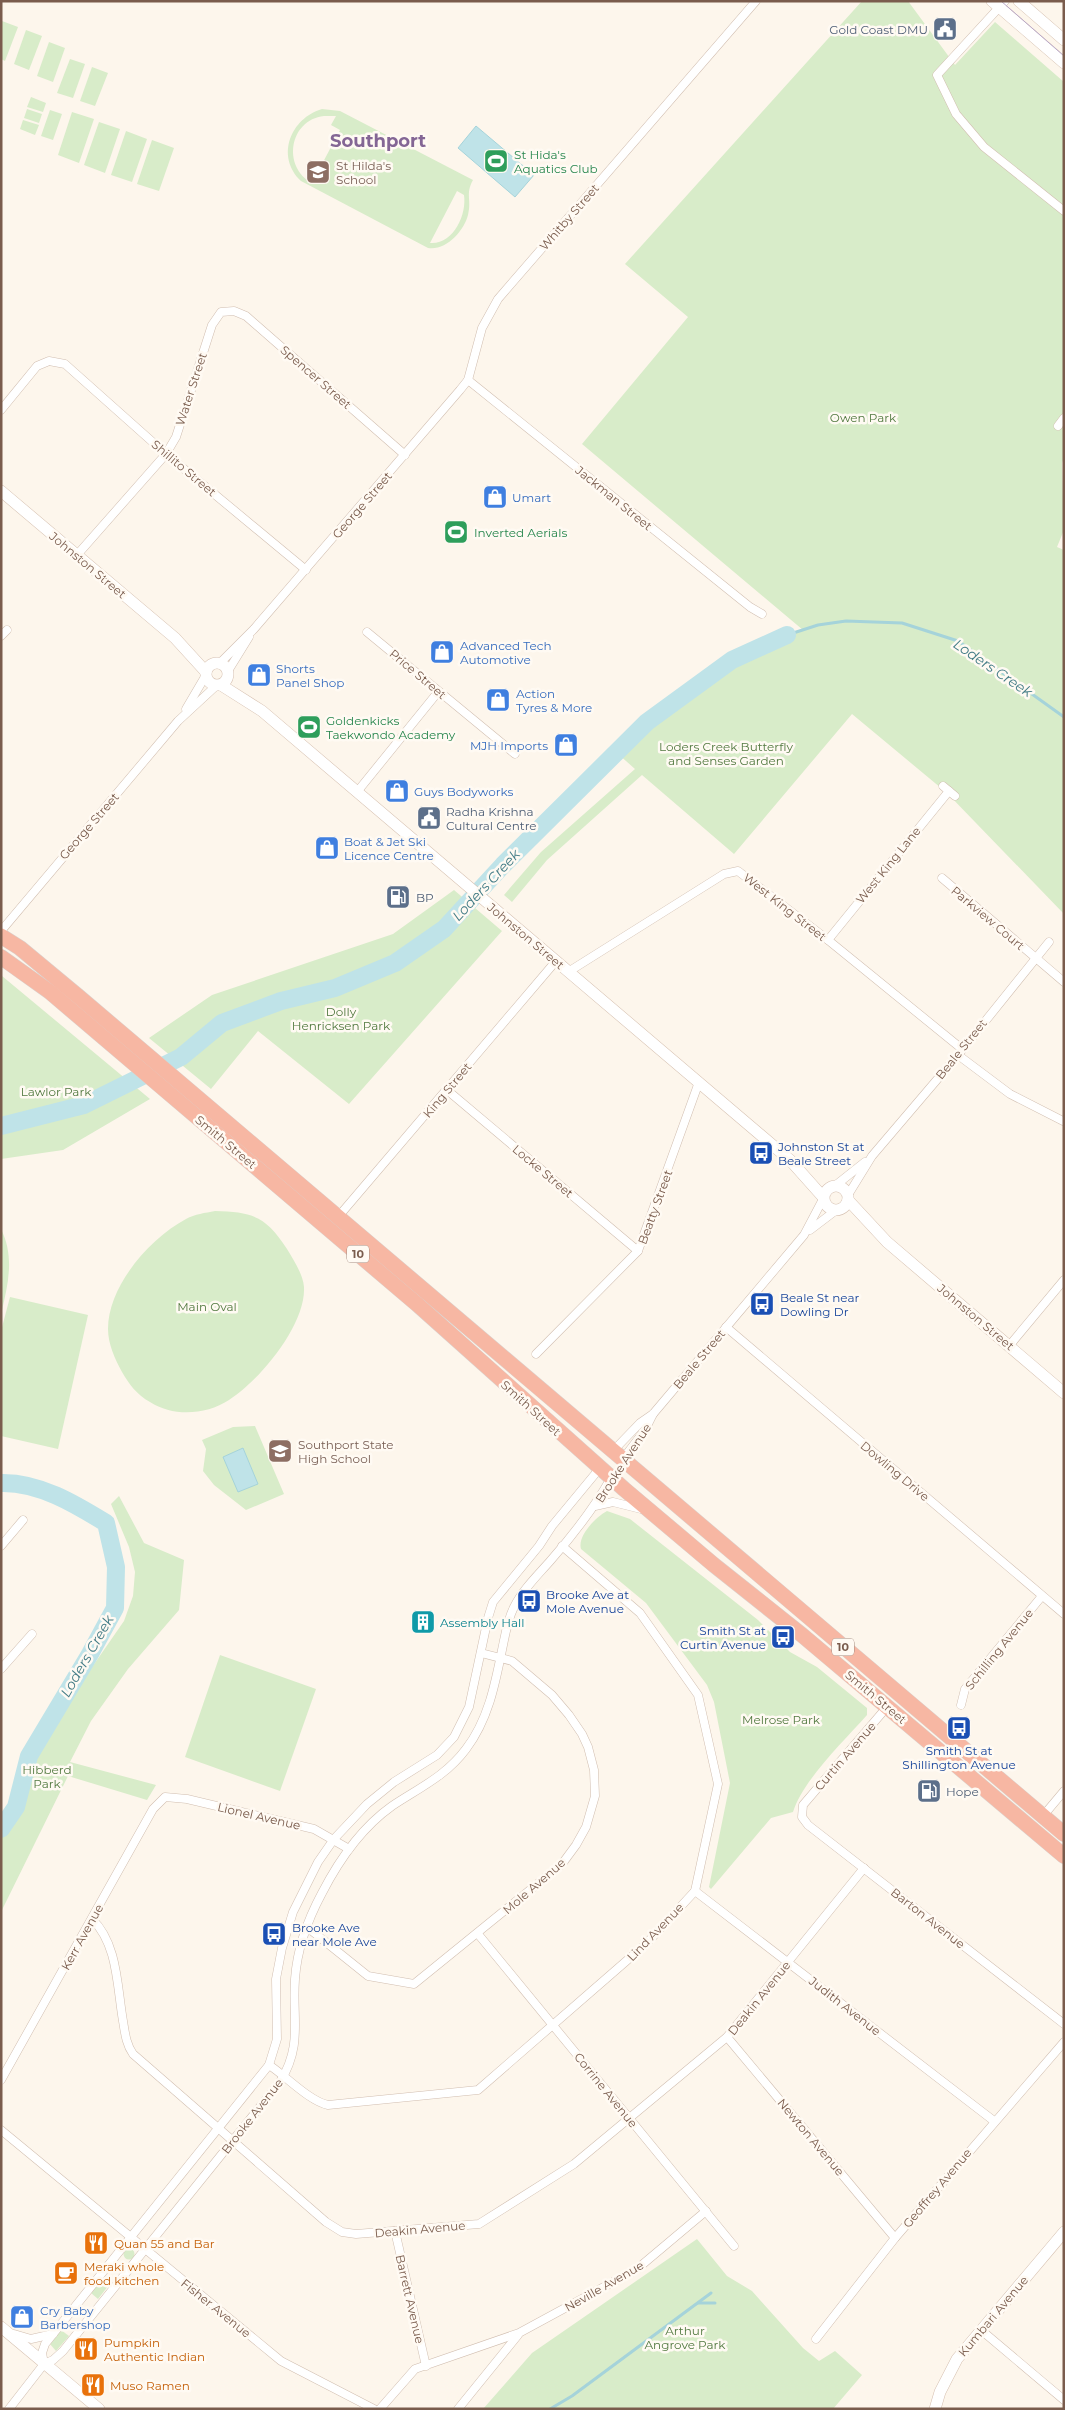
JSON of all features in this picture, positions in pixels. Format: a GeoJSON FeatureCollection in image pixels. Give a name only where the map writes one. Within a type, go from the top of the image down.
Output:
{"type":"FeatureCollection","features":[{"type":"Feature","properties":{"kind":"highway","name":"Smith Street"},"geometry":{"type":"LineString","coordinates":[[1,936],[34,960],[134,1054],[164,1089],[418,1305],[653,1514],[1064,1856]]}},
{"type":"Feature","properties":{"kind":"highway","name":"Smith Street"},"geometry":{"type":"LineString","coordinates":[[1,956],[134,1054],[179,1081],[1064,1834]]}},
{"type":"Feature","properties":{"kind":"highway","name":"Brooke Avenue"},"geometry":{"type":"LineString","coordinates":[[606,1473],[618,1455]]}},
{"type":"Feature","properties":{"kind":"street","name":"Whitby Street"},"geometry":{"type":"LineString","coordinates":[[468,380],[482,328],[498,299],[756,1]]}},
{"type":"Feature","properties":{"kind":"street"},"geometry":{"type":"LineString","coordinates":[[1018,1],[1064,40]]}},
{"type":"Feature","properties":{"kind":"street"},"geometry":{"type":"LineString","coordinates":[[1064,63],[999,3],[937,75],[956,114],[979,142],[1064,211]]}},
{"type":"Feature","properties":{"kind":"street","name":"Spencer Street"},"geometry":{"type":"LineString","coordinates":[[221,312],[234,311],[246,316],[405,455]]}},
{"type":"Feature","properties":{"kind":"street","name":"Water Street"},"geometry":{"type":"LineString","coordinates":[[77,555],[166,454],[176,437],[212,325],[221,312]]}},
{"type":"Feature","properties":{"kind":"street","name":"Shillito Street"},"geometry":{"type":"LineString","coordinates":[[1,410],[37,366],[49,361],[65,364],[166,454],[306,570]]}},
{"type":"Feature","properties":{"kind":"street","name":"George Street"},"geometry":{"type":"LineString","coordinates":[[1,931],[178,722],[222,674],[254,629],[468,380]]}},
{"type":"Feature","properties":{"kind":"street","name":"Jackman Street"},"geometry":{"type":"LineString","coordinates":[[468,380],[743,601],[762,614]]}},
{"type":"Feature","properties":{"kind":"street"},"geometry":{"type":"LineString","coordinates":[[1058,426],[1064,418]]}},
{"type":"Feature","properties":{"kind":"street","name":"Johnston Street"},"geometry":{"type":"LineString","coordinates":[[1,491],[175,638],[222,674],[262,711],[790,1160],[823,1198]]}},
{"type":"Feature","properties":{"kind":"street","name":"Price Street"},"geometry":{"type":"LineString","coordinates":[[367,632],[515,754]]}},
{"type":"Feature","properties":{"kind":"street","name":"Johnston Street"},"geometry":{"type":"LineString","coordinates":[[175,638],[206,673],[209,681],[222,674]]}},
{"type":"Feature","properties":{"kind":"street"},"geometry":{"type":"LineString","coordinates":[[206,673],[209,666],[222,674]]}},
{"type":"Feature","properties":{"kind":"street","name":"George Street"},"geometry":{"type":"LineString","coordinates":[[178,722],[206,673]]}},
{"type":"Feature","properties":{"kind":"street"},"geometry":{"type":"LineString","coordinates":[[357,792],[438,692]]}},
{"type":"Feature","properties":{"kind":"street","name":"West King Lane"},"geometry":{"type":"LineString","coordinates":[[828,940],[946,788],[955,796]]}},
{"type":"Feature","properties":{"kind":"street","name":"West King Street"},"geometry":{"type":"LineString","coordinates":[[568,972],[724,874],[738,871],[828,940],[1010,1094],[1063,1121]]}},
{"type":"Feature","properties":{"kind":"street","name":"Parkview Court"},"geometry":{"type":"LineString","coordinates":[[942,878],[1064,982]]}},
{"type":"Feature","properties":{"kind":"street","name":"Beale Street"},"geometry":{"type":"LineString","coordinates":[[848,1198],[872,1156],[960,1052],[1049,942]]}},
{"type":"Feature","properties":{"kind":"street","name":"King Street"},"geometry":{"type":"LineString","coordinates":[[338,1217],[556,961]]}},
{"type":"Feature","properties":{"kind":"street","name":"Beatty Street"},"geometry":{"type":"LineString","coordinates":[[536,1354],[638,1252],[699,1082]]}},
{"type":"Feature","properties":{"kind":"street","name":"Locke Street"},"geometry":{"type":"LineString","coordinates":[[447,1090],[638,1252]]}},
{"type":"Feature","properties":{"kind":"street","name":"Beale Street"},"geometry":{"type":"LineString","coordinates":[[835,1186],[872,1156]]}},
{"type":"Feature","properties":{"kind":"street","name":"Johnston Street"},"geometry":{"type":"LineString","coordinates":[[790,1160],[835,1186]]}},
{"type":"Feature","properties":{"kind":"street"},"geometry":{"type":"LineString","coordinates":[[835,1186],[844,1188],[848,1198],[845,1206],[837,1210],[826,1206],[823,1198],[826,1190],[835,1186]]}},
{"type":"Feature","properties":{"kind":"street","name":"Beale Street"},"geometry":{"type":"LineString","coordinates":[[804,1235],[823,1198]]}},
{"type":"Feature","properties":{"kind":"street","name":"Johnston Street"},"geometry":{"type":"LineString","coordinates":[[848,1198],[887,1242]]}},
{"type":"Feature","properties":{"kind":"street","name":"Johnston Street"},"geometry":{"type":"LineString","coordinates":[[837,1210],[887,1242],[1064,1393]]}},
{"type":"Feature","properties":{"kind":"street","name":"Beale Street"},"geometry":{"type":"LineString","coordinates":[[653,1414],[804,1235],[837,1210]]}},
{"type":"Feature","properties":{"kind":"street"},"geometry":{"type":"LineString","coordinates":[[1009,1346],[1064,1280]]}},
{"type":"Feature","properties":{"kind":"street","name":"Dowling Drive"},"geometry":{"type":"LineString","coordinates":[[726,1327],[1064,1614]]}},
{"type":"Feature","properties":{"kind":"street","name":"Brooke Avenue"},"geometry":{"type":"LineString","coordinates":[[618,1455],[645,1430],[653,1414]]}},
{"type":"Feature","properties":{"kind":"street","name":"Brooke Avenue"},"geometry":{"type":"LineString","coordinates":[[618,1455],[640,1423],[653,1414]]}},
{"type":"Feature","properties":{"kind":"street","name":"Brooke Avenue"},"geometry":{"type":"LineString","coordinates":[[606,1473],[595,1506],[528,1585],[515,1604],[507,1625],[487,1711],[466,1750],[439,1777],[387,1810],[348,1849],[322,1893],[307,1927],[295,1972],[295,2044],[284,2074],[233,2141],[59,2356],[44,2364],[42,2349],[53,2334],[269,2065],[275,2052],[278,2028],[277,1971],[289,1923],[303,1891],[334,1839],[373,1799],[432,1759],[451,1742],[467,1713],[490,1610],[496,1598],[606,1473]]}},
{"type":"Feature","properties":{"kind":"street"},"geometry":{"type":"LineString","coordinates":[[595,1506],[613,1502],[653,1514]]}},
{"type":"Feature","properties":{"kind":"street"},"geometry":{"type":"LineString","coordinates":[[1,1546],[23,1520]]}},
{"type":"Feature","properties":{"kind":"street"},"geometry":{"type":"LineString","coordinates":[[562,1546],[640,1613],[698,1695],[718,1784],[695,1891]]}},
{"type":"Feature","properties":{"kind":"street","name":"Schilling Avenue"},"geometry":{"type":"LineString","coordinates":[[961,1705],[965,1688],[1042,1596]]}},
{"type":"Feature","properties":{"kind":"street"},"geometry":{"type":"LineString","coordinates":[[1,1669],[32,1634]]}},
{"type":"Feature","properties":{"kind":"street","name":"Mole Avenue"},"geometry":{"type":"LineString","coordinates":[[307,1927],[368,1976],[414,1984],[562,1864],[581,1837],[591,1813],[595,1796],[594,1770],[582,1734],[552,1695],[512,1661],[501,1656],[481,1653]]}},
{"type":"Feature","properties":{"kind":"street","name":"Curtin Avenue"},"geometry":{"type":"LineString","coordinates":[[802,1806],[887,1707]]}},
{"type":"Feature","properties":{"kind":"street"},"geometry":{"type":"LineString","coordinates":[[1043,1816],[1064,1791]]}},
{"type":"Feature","properties":{"kind":"street","name":"Lionel Avenue"},"geometry":{"type":"LineString","coordinates":[[165,1796],[187,1799],[314,1829],[334,1839],[348,1849]]}},
{"type":"Feature","properties":{"kind":"street","name":"Kerr Avenue"},"geometry":{"type":"LineString","coordinates":[[1,2080],[153,1809],[165,1796]]}},
{"type":"Feature","properties":{"kind":"street","name":"Barton Avenue"},"geometry":{"type":"LineString","coordinates":[[802,1806],[802,1817],[808,1825],[1064,2024]]}},
{"type":"Feature","properties":{"kind":"street","name":"Deakin Avenue"},"geometry":{"type":"LineString","coordinates":[[92,1919],[102,1928],[112,1951],[126,2038],[130,2050],[326,2222],[349,2234],[395,2231],[479,2224],[574,2164],[727,2037],[864,1868]]}},
{"type":"Feature","properties":{"kind":"street","name":"Judith Avenue"},"geometry":{"type":"LineString","coordinates":[[695,1891],[994,2121]]}},
{"type":"Feature","properties":{"kind":"street","name":"Lind Avenue"},"geometry":{"type":"LineString","coordinates":[[269,2065],[284,2074],[317,2101],[328,2105],[478,2090],[647,1943],[695,1891]]}},
{"type":"Feature","properties":{"kind":"street","name":"Corrine Avenue"},"geometry":{"type":"LineString","coordinates":[[478,1934],[734,2246]]}},
{"type":"Feature","properties":{"kind":"street","name":"Newton Avenue"},"geometry":{"type":"LineString","coordinates":[[727,2037],[895,2238]]}},
{"type":"Feature","properties":{"kind":"street","name":"Geoffrey Avenue"},"geometry":{"type":"LineString","coordinates":[[816,2339],[895,2238],[1064,2042]]}},
{"type":"Feature","properties":{"kind":"street","name":"Fisher Avenue"},"geometry":{"type":"LineString","coordinates":[[1,2130],[281,2361],[374,2409]]}},
{"type":"Feature","properties":{"kind":"street","name":"Neville Avenue"},"geometry":{"type":"LineString","coordinates":[[380,2409],[415,2369],[520,2334],[637,2269],[706,2211]]}},
{"type":"Feature","properties":{"kind":"street","name":"Barrett Avenue"},"geometry":{"type":"LineString","coordinates":[[395,2231],[426,2366]]}},
{"type":"Feature","properties":{"kind":"street","name":"Kumbari Avenue"},"geometry":{"type":"LineString","coordinates":[[935,2409],[940,2392],[957,2359],[1064,2232]]}},
{"type":"Feature","properties":{"kind":"street"},"geometry":{"type":"LineString","coordinates":[[4,2329],[31,2339],[53,2334]]}},
{"type":"Feature","properties":{"kind":"street"},"geometry":{"type":"LineString","coordinates":[[4,2329],[98,2409]]}},
{"type":"Feature","properties":{"kind":"street"},"geometry":{"type":"LineString","coordinates":[[981,2330],[1064,2400]]}},
{"type":"Feature","properties":{"kind":"street","name":"Neville Avenue"},"geometry":{"type":"LineString","coordinates":[[458,2409],[520,2334]]}},
{"type":"Feature","properties":{"kind":"street"},"geometry":{"type":"LineString","coordinates":[[9,2409],[44,2364]]}},
{"type":"Feature","properties":{"kind":"green space","name":"Owen Park"},"geometry":{"type":"Polygon","coordinates":[[[862,1],[908,1],[955,65],[995,22],[1064,82],[1064,457],[1062,463],[1064,530],[1057,547],[1064,550],[1064,914],[947,793],[852,714],[734,854],[642,775],[547,860],[512,902],[504,895],[541,852],[635,769],[617,753],[637,733],[702,680],[726,665],[777,639],[803,630],[582,444],[688,317],[625,264],[862,1]]]}},
{"type":"Feature","properties":{"kind":"green space"},"geometry":{"type":"Polygon","coordinates":[[[2,21],[18,27],[5,61],[1,59],[2,21]]]}},
{"type":"Feature","properties":{"kind":"green space"},"geometry":{"type":"Polygon","coordinates":[[[26,30],[42,36],[29,70],[14,64],[26,30]]]}},
{"type":"Feature","properties":{"kind":"green space"},"geometry":{"type":"Polygon","coordinates":[[[49,42],[65,48],[53,82],[37,76],[49,42]]]}},
{"type":"Feature","properties":{"kind":"green space"},"geometry":{"type":"Polygon","coordinates":[[[70,59],[85,64],[73,98],[57,93],[70,59]]]}},
{"type":"Feature","properties":{"kind":"green space"},"geometry":{"type":"Polygon","coordinates":[[[92,67],[108,73],[95,106],[80,101],[92,67]]]}},
{"type":"Feature","properties":{"kind":"green space"},"geometry":{"type":"Polygon","coordinates":[[[31,97],[46,103],[43,112],[27,107],[31,97]]]}},
{"type":"Feature","properties":{"kind":"green space"},"geometry":{"type":"Polygon","coordinates":[[[27,109],[42,114],[39,123],[24,118],[27,109]]]}},
{"type":"Feature","properties":{"kind":"green space"},"geometry":{"type":"Polygon","coordinates":[[[322,109],[340,111],[473,180],[469,189],[468,215],[463,227],[448,243],[435,248],[428,248],[301,181],[293,171],[288,150],[290,139],[295,129],[311,114],[322,109]],[[336,116],[312,119],[303,126],[297,135],[294,145],[293,156],[296,166],[302,176],[312,183],[340,130],[331,125],[336,116]],[[457,191],[430,243],[438,242],[452,234],[461,220],[464,195],[457,191]]]}},
{"type":"Feature","properties":{"kind":"green space"},"geometry":{"type":"Polygon","coordinates":[[[50,110],[62,114],[53,140],[41,136],[50,110]]]}},
{"type":"Feature","properties":{"kind":"green space"},"geometry":{"type":"Polygon","coordinates":[[[72,112],[94,119],[79,163],[58,155],[72,112]]]}},
{"type":"Feature","properties":{"kind":"green space"},"geometry":{"type":"Polygon","coordinates":[[[23,120],[39,125],[35,135],[20,129],[23,120]]]}},
{"type":"Feature","properties":{"kind":"green space"},"geometry":{"type":"Polygon","coordinates":[[[99,122],[120,129],[105,173],[84,165],[99,122]]]}},
{"type":"Feature","properties":{"kind":"green space"},"geometry":{"type":"Polygon","coordinates":[[[126,131],[147,139],[132,182],[111,175],[126,131]]]}},
{"type":"Feature","properties":{"kind":"green space"},"geometry":{"type":"Polygon","coordinates":[[[152,140],[174,148],[159,191],[137,184],[152,140]]]}},
{"type":"Feature","properties":{"kind":"green space","name":"Dolly Henricksen Park"},"geometry":{"type":"Polygon","coordinates":[[[454,890],[502,931],[349,1104],[258,1031],[211,1089],[149,1038],[212,995],[393,934],[454,890]]]}},
{"type":"Feature","properties":{"kind":"green space","name":"Lawlor Park"},"geometry":{"type":"Polygon","coordinates":[[[1,975],[150,1099],[63,1150],[1,1159],[1,975]]]}},
{"type":"Feature","properties":{"kind":"green space","name":"Main Oval"},"geometry":{"type":"Polygon","coordinates":[[[215,1211],[249,1215],[257,1218],[272,1229],[287,1249],[300,1272],[304,1287],[303,1302],[289,1334],[278,1351],[254,1380],[241,1391],[229,1400],[210,1409],[190,1412],[169,1410],[159,1407],[141,1396],[119,1367],[109,1340],[110,1313],[115,1296],[123,1280],[159,1238],[172,1227],[186,1219],[215,1211]]]}},
{"type":"Feature","properties":{"kind":"green space"},"geometry":{"type":"Polygon","coordinates":[[[1,1229],[8,1250],[9,1271],[1,1314],[1,1229]]]}},
{"type":"Feature","properties":{"kind":"green space"},"geometry":{"type":"Polygon","coordinates":[[[10,1297],[88,1315],[58,1449],[1,1436],[1,1331],[10,1297]]]}},
{"type":"Feature","properties":{"kind":"green space"},"geometry":{"type":"Polygon","coordinates":[[[255,1426],[284,1494],[246,1510],[214,1485],[203,1471],[206,1449],[202,1440],[233,1427],[255,1426]]]}},
{"type":"Feature","properties":{"kind":"green space","name":"Hibberd Park"},"geometry":{"type":"Polygon","coordinates":[[[119,1496],[144,1543],[184,1560],[179,1610],[128,1669],[91,1721],[70,1762],[156,1785],[147,1800],[68,1776],[1,1912],[1,1839],[19,1811],[33,1759],[72,1696],[124,1621],[133,1596],[135,1572],[129,1547],[111,1504],[119,1496]]]}},
{"type":"Feature","properties":{"kind":"green space","name":"Melrose Park"},"geometry":{"type":"Polygon","coordinates":[[[607,1511],[630,1519],[758,1620],[790,1652],[817,1667],[867,1708],[867,1715],[815,1774],[798,1800],[793,1812],[771,1818],[711,1889],[709,1887],[730,1783],[714,1702],[707,1685],[646,1603],[581,1549],[582,1538],[588,1527],[607,1511]]]}},
{"type":"Feature","properties":{"kind":"green space"},"geometry":{"type":"Polygon","coordinates":[[[220,1655],[316,1689],[280,1791],[185,1757],[220,1655]]]}},
{"type":"Feature","properties":{"kind":"green space","name":"Arthur Angrove Park"},"geometry":{"type":"Polygon","coordinates":[[[697,2239],[727,2276],[752,2291],[803,2348],[819,2361],[835,2351],[862,2375],[833,2409],[483,2409],[532,2353],[697,2239]]]}},
{"type":"Feature","properties":{"kind":"green space"},"geometry":{"type":"Polygon","coordinates":[[[129,2248],[135,2254],[129,2260],[123,2254],[129,2248]]]}},
{"type":"Feature","properties":{"kind":"green space"},"geometry":{"type":"Polygon","coordinates":[[[102,2279],[109,2285],[98,2299],[91,2293],[102,2279]]]}},
{"type":"Feature","properties":{"kind":"green space"},"geometry":{"type":"Polygon","coordinates":[[[61,2330],[69,2336],[56,2351],[50,2344],[61,2330]]]}},
{"type":"Feature","properties":{"kind":"water","name":"St Hida's Aquatics Club"},"geometry":{"type":"Polygon","coordinates":[[[476,126],[534,175],[515,197],[458,148],[476,126]]]}},
{"type":"Feature","properties":{"kind":"water"},"geometry":{"type":"Polygon","coordinates":[[[243,1448],[258,1484],[238,1492],[223,1457],[243,1448]]]}},
{"type":"Feature","properties":{"kind":"waterway","name":"Loders Creek"},"geometry":{"type":"LineString","coordinates":[[787,635],[818,625],[846,621],[902,623],[958,641],[1064,717]]}},
{"type":"Feature","properties":{"kind":"waterway","name":"Loders Creek"},"geometry":{"type":"LineString","coordinates":[[1,1126],[84,1105],[181,1057],[222,1023],[281,1001],[335,988],[395,963],[444,929],[503,865],[647,722],[732,660],[787,635]]}},
{"type":"Feature","properties":{"kind":"waterway","name":"Loders Creek"},"geometry":{"type":"LineString","coordinates":[[1,1483],[29,1486],[43,1490],[56,1495],[106,1523],[116,1567],[115,1608],[29,1756],[16,1807],[1,1829]]}},
{"type":"Feature","properties":{"kind":"waterway"},"geometry":{"type":"LineString","coordinates":[[550,2409],[572,2396],[711,2293]]}},
{"type":"Feature","properties":{"kind":"waterway"},"geometry":{"type":"LineString","coordinates":[[698,2303],[715,2303]]}},
{"type":"Feature","properties":{"kind":"tram line"},"geometry":{"type":"LineString","coordinates":[[1001,1],[1064,56]]}},
{"type":"Feature","properties":{"kind":"place","name":"Gold Coast DMU"},"geometry":{"type":"Point","coordinates":[945,29]}},
{"type":"Feature","properties":{"kind":"place","name":"St Hida's Aquatics Club"},"geometry":{"type":"Point","coordinates":[496,161]}},
{"type":"Feature","properties":{"kind":"place","name":"St Hilda's School"},"geometry":{"type":"Point","coordinates":[318,172]}},
{"type":"Feature","properties":{"kind":"place","name":"Umart"},"geometry":{"type":"Point","coordinates":[495,497]}},
{"type":"Feature","properties":{"kind":"place","name":"Inverted Aerials"},"geometry":{"type":"Point","coordinates":[456,532]}},
{"type":"Feature","properties":{"kind":"place","name":"Advanced Tech Automotive"},"geometry":{"type":"Point","coordinates":[442,652]}},
{"type":"Feature","properties":{"kind":"place","name":"Shorts Panel Shop"},"geometry":{"type":"Point","coordinates":[259,675]}},
{"type":"Feature","properties":{"kind":"place","name":"Action Tyres & More"},"geometry":{"type":"Point","coordinates":[498,700]}},
{"type":"Feature","properties":{"kind":"place","name":"Goldenkicks Taekwondo Academy"},"geometry":{"type":"Point","coordinates":[309,727]}},
{"type":"Feature","properties":{"kind":"place","name":"MJH Imports"},"geometry":{"type":"Point","coordinates":[566,745]}},
{"type":"Feature","properties":{"kind":"place","name":"Guys Bodyworks"},"geometry":{"type":"Point","coordinates":[397,791]}},
{"type":"Feature","properties":{"kind":"place","name":"Radha Krishna Cultural Centre"},"geometry":{"type":"Point","coordinates":[429,818]}},
{"type":"Feature","properties":{"kind":"place","name":"Boat & Jet Ski Licence Centre"},"geometry":{"type":"Point","coordinates":[327,848]}},
{"type":"Feature","properties":{"kind":"place","name":"BP"},"geometry":{"type":"Point","coordinates":[398,897]}},
{"type":"Feature","properties":{"kind":"place","name":"Johnston St at Beale Street"},"geometry":{"type":"Point","coordinates":[761,1153]}},
{"type":"Feature","properties":{"kind":"place","name":"Beale St near Dowling Dr"},"geometry":{"type":"Point","coordinates":[762,1304]}},
{"type":"Feature","properties":{"kind":"place","name":"Southport State High School"},"geometry":{"type":"Point","coordinates":[280,1451]}},
{"type":"Feature","properties":{"kind":"place","name":"Brooke Ave at Mole Avenue"},"geometry":{"type":"Point","coordinates":[529,1601]}},
{"type":"Feature","properties":{"kind":"place","name":"Assembly Hall"},"geometry":{"type":"Point","coordinates":[423,1622]}},
{"type":"Feature","properties":{"kind":"place","name":"Smith St at Curtin Avenue"},"geometry":{"type":"Point","coordinates":[783,1637]}},
{"type":"Feature","properties":{"kind":"place","name":"Smith St at Shillington Avenue"},"geometry":{"type":"Point","coordinates":[959,1728]}},
{"type":"Feature","properties":{"kind":"place","name":"Hope"},"geometry":{"type":"Point","coordinates":[929,1791]}},
{"type":"Feature","properties":{"kind":"place","name":"Brooke Ave near Mole Ave"},"geometry":{"type":"Point","coordinates":[274,1934]}},
{"type":"Feature","properties":{"kind":"place","name":"Quan 55 and Bar"},"geometry":{"type":"Point","coordinates":[96,2243]}},
{"type":"Feature","properties":{"kind":"place","name":"Meraki whole food kitchen"},"geometry":{"type":"Point","coordinates":[66,2273]}},
{"type":"Feature","properties":{"kind":"place","name":"Cry Baby Barbershop"},"geometry":{"type":"Point","coordinates":[22,2317]}},
{"type":"Feature","properties":{"kind":"place","name":"Pumpkin Authentic Indian"},"geometry":{"type":"Point","coordinates":[86,2349]}},
{"type":"Feature","properties":{"kind":"place","name":"Muso Ramen"},"geometry":{"type":"Point","coordinates":[93,2385]}},
{"type":"Feature","properties":{"kind":"district","name":"Southport"},"geometry":{"type":"Point","coordinates":[378,141]}},
{"type":"Feature","properties":{"kind":"park label","name":"Loders Creek Butterfly and Senses Garden"},"geometry":{"type":"Point","coordinates":[726,753]}}]}
